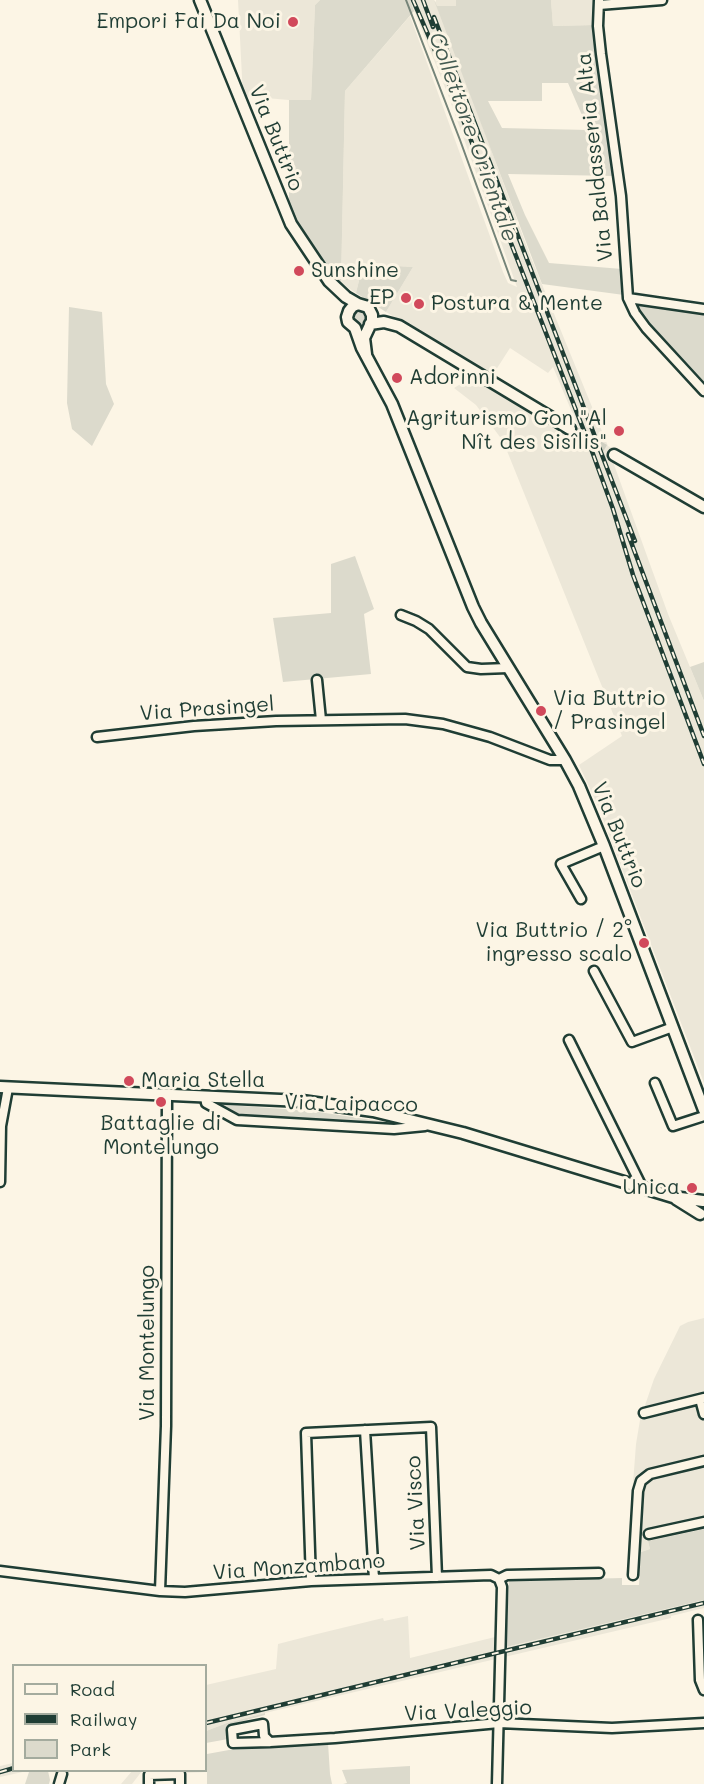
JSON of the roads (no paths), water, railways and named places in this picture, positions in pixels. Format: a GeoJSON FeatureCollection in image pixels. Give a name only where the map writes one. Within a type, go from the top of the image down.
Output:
{"type":"FeatureCollection","features":[{"type":"Feature","properties":{"kind":"street","name":"Via Buttrio"},"geometry":{"type":"LineString","coordinates":[[200,0],[287,217],[343,304],[348,322],[355,328],[362,348],[392,404],[473,607],[579,786],[704,1110]]}},
{"type":"Feature","properties":{"kind":"street"},"geometry":{"type":"LineString","coordinates":[[599,3],[662,0]]}},
{"type":"Feature","properties":{"kind":"street","name":"Via Baldasseria Alta"},"geometry":{"type":"LineString","coordinates":[[599,3],[598,26],[621,196],[628,298],[632,309],[646,328],[704,391]]}},
{"type":"Feature","properties":{"kind":"street","name":"Via Buttrio"},"geometry":{"type":"LineString","coordinates":[[331,283],[346,297],[393,321],[399,327],[570,429]]}},
{"type":"Feature","properties":{"kind":"street"},"geometry":{"type":"LineString","coordinates":[[628,298],[704,309]]}},
{"type":"Feature","properties":{"kind":"street"},"geometry":{"type":"LineString","coordinates":[[347,316],[351,308],[358,304]]}},
{"type":"Feature","properties":{"kind":"street"},"geometry":{"type":"LineString","coordinates":[[366,354],[364,338],[372,315],[370,309]]}},
{"type":"Feature","properties":{"kind":"street"},"geometry":{"type":"LineString","coordinates":[[355,328],[362,329],[384,322],[399,327]]}},
{"type":"Feature","properties":{"kind":"street"},"geometry":{"type":"LineString","coordinates":[[614,454],[704,507]]}},
{"type":"Feature","properties":{"kind":"street"},"geometry":{"type":"LineString","coordinates":[[401,615],[429,629],[467,667],[508,668]]}},
{"type":"Feature","properties":{"kind":"street"},"geometry":{"type":"LineString","coordinates":[[317,680],[321,720]]}},
{"type":"Feature","properties":{"kind":"street","name":"Via Prasingel"},"geometry":{"type":"LineString","coordinates":[[97,737],[194,726],[376,718],[443,724],[490,737],[550,760],[565,759]]}},
{"type":"Feature","properties":{"kind":"street"},"geometry":{"type":"LineString","coordinates":[[581,899],[561,864],[604,846]]}},
{"type":"Feature","properties":{"kind":"street"},"geometry":{"type":"LineString","coordinates":[[594,971],[632,1042],[673,1027]]}},
{"type":"Feature","properties":{"kind":"street"},"geometry":{"type":"LineString","coordinates":[[569,1040],[642,1187]]}},
{"type":"Feature","properties":{"kind":"street"},"geometry":{"type":"LineString","coordinates":[[655,1083],[673,1126],[704,1116]]}},
{"type":"Feature","properties":{"kind":"street","name":"Via Laipacco"},"geometry":{"type":"LineString","coordinates":[[0,1182],[4,1087],[302,1101],[342,1106],[404,1117],[673,1197],[704,1201]]}},
{"type":"Feature","properties":{"kind":"street","name":"Via Montelungo"},"geometry":{"type":"LineString","coordinates":[[160,1591],[166,1426],[167,1094]]}},
{"type":"Feature","properties":{"kind":"street","name":"Via Laipacco"},"geometry":{"type":"LineString","coordinates":[[206,1096],[206,1103],[237,1120],[394,1129],[434,1125]]}},
{"type":"Feature","properties":{"kind":"street","name":"Via Laipacco"},"geometry":{"type":"LineString","coordinates":[[673,1197],[702,1217]]}},
{"type":"Feature","properties":{"kind":"street"},"geometry":{"type":"LineString","coordinates":[[702,1217],[700,1206],[704,1201]]}},
{"type":"Feature","properties":{"kind":"street"},"geometry":{"type":"LineString","coordinates":[[644,1413],[702,1399],[704,1414]]}},
{"type":"Feature","properties":{"kind":"street","name":"Via Visco"},"geometry":{"type":"LineString","coordinates":[[365,1430],[431,1427],[437,1576]]}},
{"type":"Feature","properties":{"kind":"street"},"geometry":{"type":"LineString","coordinates":[[310,1581],[306,1433],[365,1430],[374,1579]]}},
{"type":"Feature","properties":{"kind":"street"},"geometry":{"type":"LineString","coordinates":[[633,1575],[638,1491],[641,1481],[650,1474],[704,1461]]}},
{"type":"Feature","properties":{"kind":"street"},"geometry":{"type":"LineString","coordinates":[[649,1534],[704,1522]]}},
{"type":"Feature","properties":{"kind":"street","name":"Via Monzambano"},"geometry":{"type":"LineString","coordinates":[[0,1571],[185,1593],[310,1581],[491,1575],[499,1579],[507,1575],[599,1573]]}},
{"type":"Feature","properties":{"kind":"street"},"geometry":{"type":"LineString","coordinates":[[497,1784],[502,1587],[499,1579]]}},
{"type":"Feature","properties":{"kind":"street"},"geometry":{"type":"LineString","coordinates":[[698,1620],[700,1680],[704,1690]]}},
{"type":"Feature","properties":{"kind":"street","name":"Via Valeggio"},"geometry":{"type":"LineString","coordinates":[[270,1742],[499,1723],[612,1728],[704,1723]]}},
{"type":"Feature","properties":{"kind":"street"},"geometry":{"type":"LineString","coordinates":[[59,1784],[62,1774]]}},
{"type":"Feature","properties":{"kind":"street"},"geometry":{"type":"LineString","coordinates":[[149,1779],[180,1774],[180,1784]]}},
{"type":"Feature","properties":{"kind":"waterway","name":"Collettore Orientale"},"geometry":{"type":"LineString","coordinates":[[406,0],[511,280],[516,281]]}},
{"type":"Feature","properties":{"kind":"tunnel"},"geometry":{"type":"LineString","coordinates":[[570,429],[614,455]]}},
{"type":"Feature","properties":{"kind":"railway"},"geometry":{"type":"LineString","coordinates":[[413,0],[446,76],[593,454],[633,575],[704,764]]}},
{"type":"Feature","properties":{"kind":"railway"},"geometry":{"type":"LineString","coordinates":[[423,0],[433,27]]}},
{"type":"Feature","properties":{"kind":"railway"},"geometry":{"type":"LineString","coordinates":[[434,17],[635,541]]}},
{"type":"Feature","properties":{"kind":"railway"},"geometry":{"type":"LineString","coordinates":[[628,534],[704,736]]}},
{"type":"Feature","properties":{"kind":"railway"},"geometry":{"type":"LineString","coordinates":[[207,1723],[704,1603]]}},
{"type":"Feature","properties":{"kind":"railway"},"geometry":{"type":"LineString","coordinates":[[0,1772],[12,1769]]}},
{"type":"Feature","properties":{"kind":"place","name":"Empori Fai Da Noi"},"geometry":{"type":"Point","coordinates":[293,22]}},
{"type":"Feature","properties":{"kind":"place","name":"Sunshine"},"geometry":{"type":"Point","coordinates":[299,271]}},
{"type":"Feature","properties":{"kind":"place","name":"EP"},"geometry":{"type":"Point","coordinates":[406,298]}},
{"type":"Feature","properties":{"kind":"place","name":"Postura & Mente"},"geometry":{"type":"Point","coordinates":[419,304]}},
{"type":"Feature","properties":{"kind":"place","name":"Adorinni"},"geometry":{"type":"Point","coordinates":[397,378]}},
{"type":"Feature","properties":{"kind":"place","name":"Agriturismo Gon \"Al Nît des Sisîlis\""},"geometry":{"type":"Point","coordinates":[619,431]}},
{"type":"Feature","properties":{"kind":"place","name":"Via Buttrio / Prasingel"},"geometry":{"type":"Point","coordinates":[541,711]}},
{"type":"Feature","properties":{"kind":"place","name":"Via Buttrio / 2° ingresso scalo"},"geometry":{"type":"Point","coordinates":[644,943]}},
{"type":"Feature","properties":{"kind":"place","name":"Maria Stella"},"geometry":{"type":"Point","coordinates":[129,1081]}},
{"type":"Feature","properties":{"kind":"place","name":"Battaglie di Montelungo"},"geometry":{"type":"Point","coordinates":[161,1102]}},
{"type":"Feature","properties":{"kind":"place","name":"Unica"},"geometry":{"type":"Point","coordinates":[692,1188]}}]}
